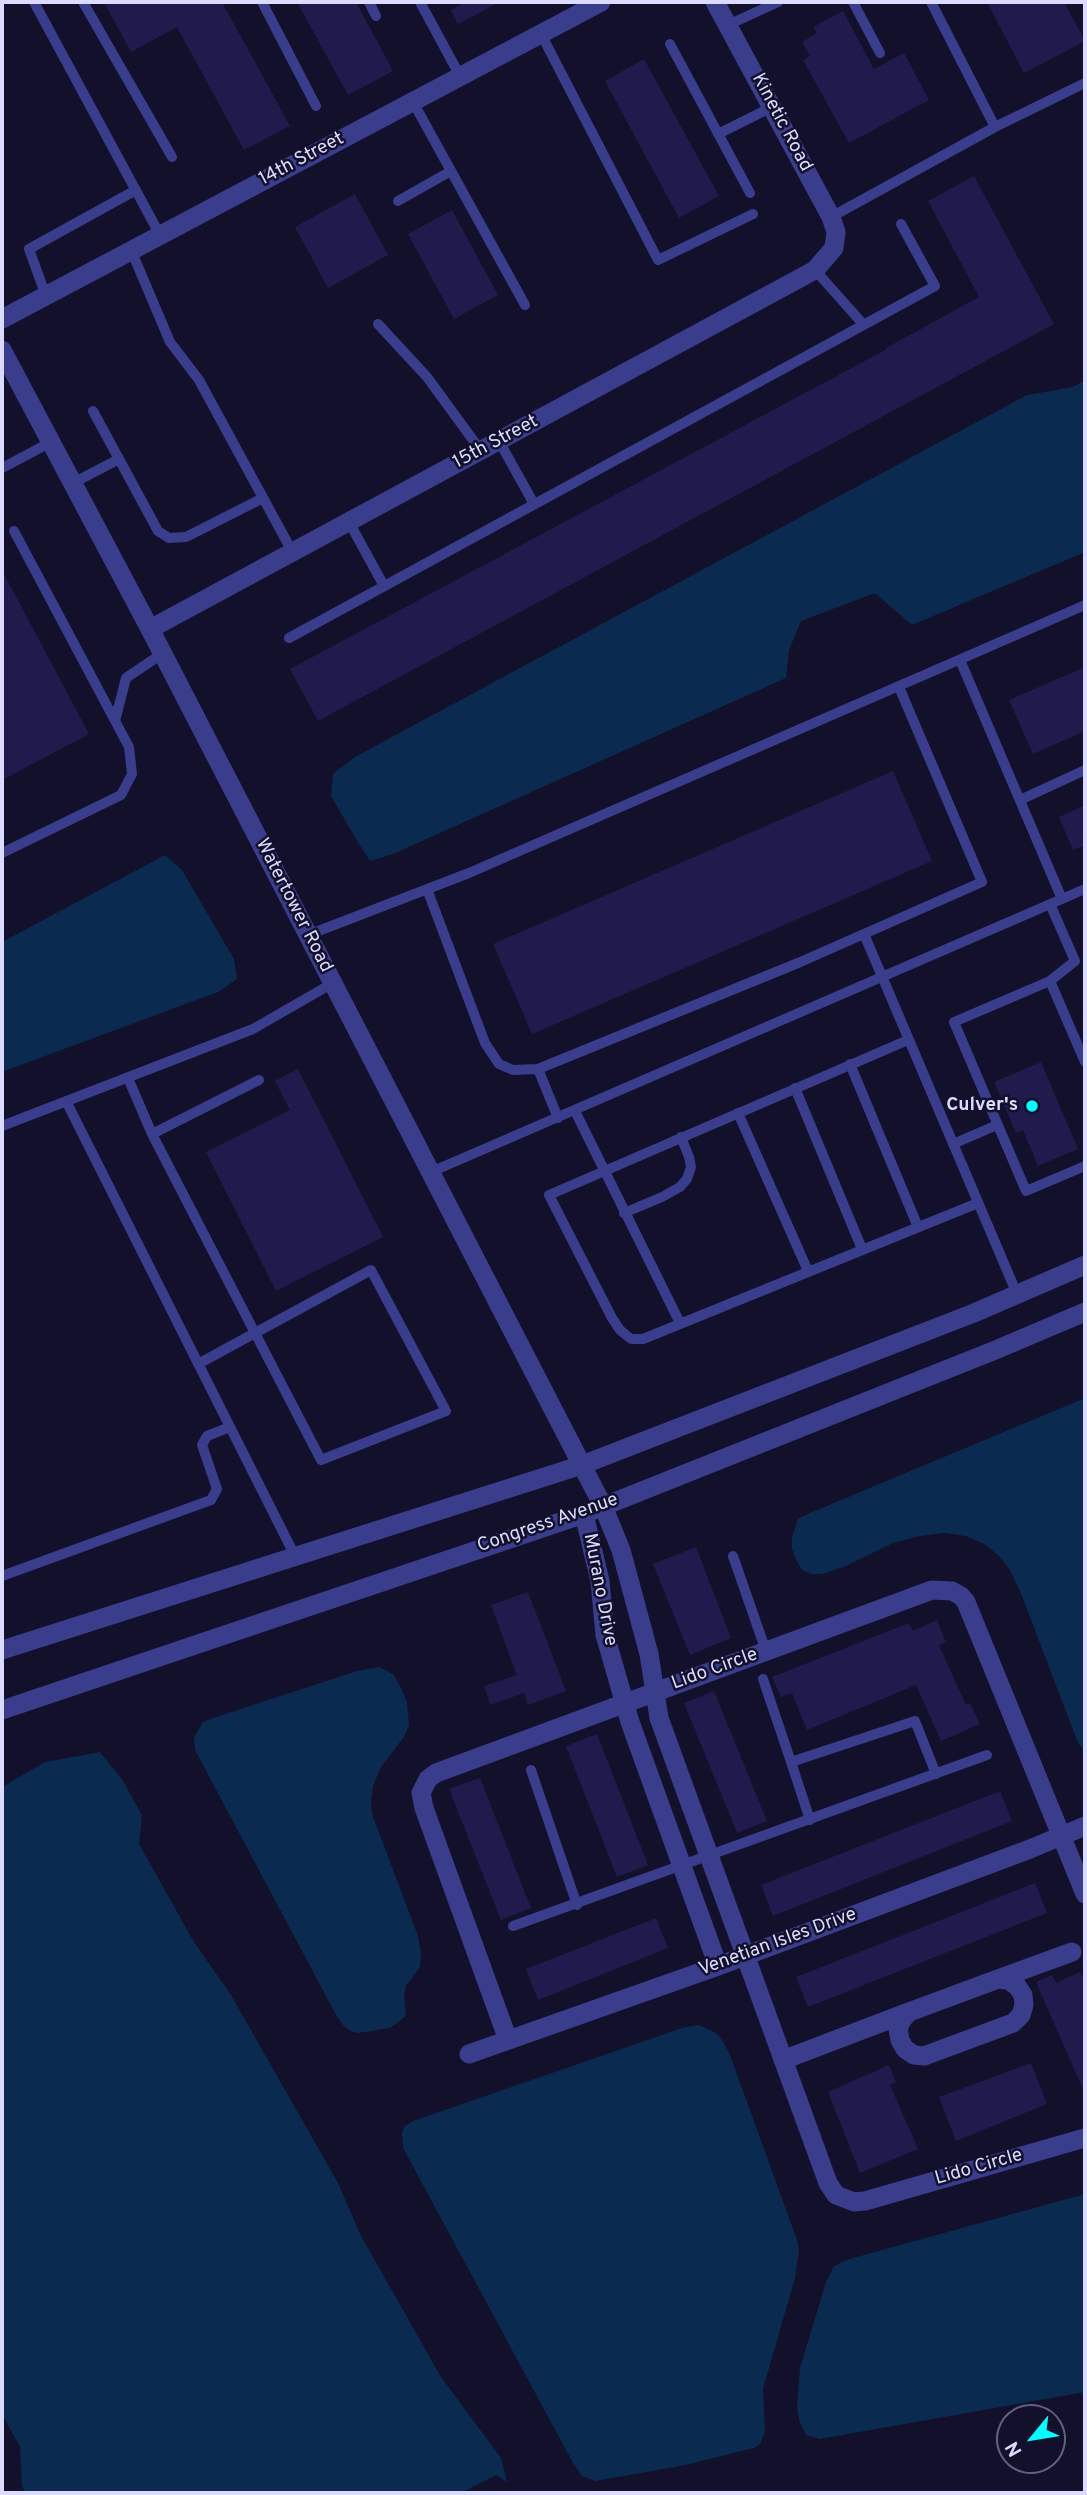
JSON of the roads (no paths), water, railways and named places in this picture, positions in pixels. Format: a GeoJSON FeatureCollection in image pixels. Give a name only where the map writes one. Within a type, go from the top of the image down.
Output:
{"type":"FeatureCollection","features":[{"type":"Feature","properties":{"kind":"street","name":"14th Street"},"geometry":{"type":"LineString","coordinates":[[2,319],[601,2]]}},
{"type":"Feature","properties":{"kind":"street","name":"Kinetic Road"},"geometry":{"type":"LineString","coordinates":[[715,2],[831,218],[836,232],[834,248]]}},
{"type":"Feature","properties":{"kind":"street","name":"15th Street"},"geometry":{"type":"LineString","coordinates":[[150,629],[816,270],[834,248]]}},
{"type":"Feature","properties":{"kind":"street","name":"Watertower Road"},"geometry":{"type":"LineString","coordinates":[[2,350],[163,653],[582,1465]]}},
{"type":"Feature","properties":{"kind":"street"},"geometry":{"type":"LineString","coordinates":[[2,1650],[582,1465],[1085,1265]]}},
{"type":"Feature","properties":{"kind":"street","name":"Congress Avenue"},"geometry":{"type":"LineString","coordinates":[[2,1710],[584,1514],[1085,1312]]}},
{"type":"Feature","properties":{"kind":"street","name":"Murano Drive"},"geometry":{"type":"LineString","coordinates":[[582,1465],[621,1550],[650,1657],[659,1718],[746,1956]]}},
{"type":"Feature","properties":{"kind":"street","name":"Murano Drive"},"geometry":{"type":"LineString","coordinates":[[582,1465],[584,1514],[600,1581],[605,1635],[625,1703],[718,1966]]}},
{"type":"Feature","properties":{"kind":"street","name":"Lido Circle"},"geometry":{"type":"LineString","coordinates":[[508,2040],[424,1808],[421,1793],[428,1779],[436,1773],[932,1590],[952,1591],[961,1595],[976,1625],[1085,1894]]}},
{"type":"Feature","properties":{"kind":"street","name":"Venetian Isles Drive"},"geometry":{"type":"LineString","coordinates":[[469,2054],[746,1956],[1085,1826]]}},
{"type":"Feature","properties":{"kind":"street"},"geometry":{"type":"LineString","coordinates":[[783,2060],[1072,1952]]}},
{"type":"Feature","properties":{"kind":"street","name":"Lido Circle"},"geometry":{"type":"LineString","coordinates":[[746,1956],[828,2183],[836,2195],[854,2202],[1085,2138]]}},
{"type":"Feature","properties":{"kind":"street"},"geometry":{"type":"LineString","coordinates":[[909,2012],[898,2029],[900,2040],[905,2049],[914,2055],[925,2056],[1013,2023],[1021,2015],[1024,2005],[1021,1992],[1008,1980],[998,1979]]}},
{"type":"Feature","properties":{"kind":"lane"},"geometry":{"type":"LineString","coordinates":[[34,2],[160,235]]}},
{"type":"Feature","properties":{"kind":"lane"},"geometry":{"type":"LineString","coordinates":[[83,2],[172,157]]}},
{"type":"Feature","properties":{"kind":"lane"},"geometry":{"type":"LineString","coordinates":[[262,2],[316,106]]}},
{"type":"Feature","properties":{"kind":"lane"},"geometry":{"type":"LineString","coordinates":[[369,2],[376,16]]}},
{"type":"Feature","properties":{"kind":"lane"},"geometry":{"type":"LineString","coordinates":[[421,2],[460,76]]}},
{"type":"Feature","properties":{"kind":"lane"},"geometry":{"type":"LineString","coordinates":[[728,25],[778,2]]}},
{"type":"Feature","properties":{"kind":"lane"},"geometry":{"type":"LineString","coordinates":[[853,2],[880,53]]}},
{"type":"Feature","properties":{"kind":"lane"},"geometry":{"type":"LineString","coordinates":[[931,2],[995,127]]}},
{"type":"Feature","properties":{"kind":"lane"},"geometry":{"type":"LineString","coordinates":[[541,34],[658,260],[753,214]]}},
{"type":"Feature","properties":{"kind":"lane"},"geometry":{"type":"LineString","coordinates":[[670,44],[750,193]]}},
{"type":"Feature","properties":{"kind":"lane"},"geometry":{"type":"LineString","coordinates":[[831,218],[995,127],[1085,83]]}},
{"type":"Feature","properties":{"kind":"lane"},"geometry":{"type":"LineString","coordinates":[[413,102],[525,305]]}},
{"type":"Feature","properties":{"kind":"lane"},"geometry":{"type":"LineString","coordinates":[[718,134],[772,107]]}},
{"type":"Feature","properties":{"kind":"lane"},"geometry":{"type":"LineString","coordinates":[[398,201],[451,171]]}},
{"type":"Feature","properties":{"kind":"lane"},"geometry":{"type":"LineString","coordinates":[[46,296],[29,249],[136,190]]}},
{"type":"Feature","properties":{"kind":"lane"},"geometry":{"type":"LineString","coordinates":[[289,638],[935,286],[901,224]]}},
{"type":"Feature","properties":{"kind":"lane"},"geometry":{"type":"LineString","coordinates":[[131,250],[170,342],[200,380],[293,552]]}},
{"type":"Feature","properties":{"kind":"lane"},"geometry":{"type":"LineString","coordinates":[[816,270],[863,324]]}},
{"type":"Feature","properties":{"kind":"lane"},"geometry":{"type":"LineString","coordinates":[[378,324],[427,377],[481,451]]}},
{"type":"Feature","properties":{"kind":"lane"},"geometry":{"type":"LineString","coordinates":[[93,411],[158,531],[169,538],[186,537],[262,498]]}},
{"type":"Feature","properties":{"kind":"lane"},"geometry":{"type":"LineString","coordinates":[[499,441],[534,504]]}},
{"type":"Feature","properties":{"kind":"lane"},"geometry":{"type":"LineString","coordinates":[[2,468],[51,442]]}},
{"type":"Feature","properties":{"kind":"lane"},"geometry":{"type":"LineString","coordinates":[[73,483],[119,458]]}},
{"type":"Feature","properties":{"kind":"lane"},"geometry":{"type":"LineString","coordinates":[[349,522],[384,586]]}},
{"type":"Feature","properties":{"kind":"lane"},"geometry":{"type":"LineString","coordinates":[[2,853],[121,794],[132,775],[129,747],[14,531]]}},
{"type":"Feature","properties":{"kind":"lane"},"geometry":{"type":"LineString","coordinates":[[308,935],[427,889],[1085,605]]}},
{"type":"Feature","properties":{"kind":"lane"},"geometry":{"type":"LineString","coordinates":[[115,721],[126,678],[163,653]]}},
{"type":"Feature","properties":{"kind":"lane"},"geometry":{"type":"LineString","coordinates":[[960,660],[1062,899]]}},
{"type":"Feature","properties":{"kind":"lane"},"geometry":{"type":"LineString","coordinates":[[427,889],[485,1042],[499,1064],[513,1070],[538,1069],[864,934],[982,882],[899,687]]}},
{"type":"Feature","properties":{"kind":"lane"},"geometry":{"type":"LineString","coordinates":[[1020,800],[1085,770]]}},
{"type":"Feature","properties":{"kind":"lane"},"geometry":{"type":"LineString","coordinates":[[431,1172],[1085,889]]}},
{"type":"Feature","properties":{"kind":"lane"},"geometry":{"type":"LineString","coordinates":[[1050,904],[1080,960],[1050,981],[954,1023],[1026,1191],[1085,1166]]}},
{"type":"Feature","properties":{"kind":"lane"},"geometry":{"type":"LineString","coordinates":[[864,934],[1017,1294]]}},
{"type":"Feature","properties":{"kind":"lane"},"geometry":{"type":"LineString","coordinates":[[1050,981],[1085,1062]]}},
{"type":"Feature","properties":{"kind":"lane"},"geometry":{"type":"LineString","coordinates":[[2,1126],[253,1029],[333,983]]}},
{"type":"Feature","properties":{"kind":"lane"},"geometry":{"type":"LineString","coordinates":[[908,1040],[549,1195],[620,1330],[631,1339],[643,1339],[978,1203]]}},
{"type":"Feature","properties":{"kind":"lane"},"geometry":{"type":"LineString","coordinates":[[850,1064],[918,1227]]}},
{"type":"Feature","properties":{"kind":"lane"},"geometry":{"type":"LineString","coordinates":[[538,1069],[558,1118]]}},
{"type":"Feature","properties":{"kind":"lane"},"geometry":{"type":"LineString","coordinates":[[128,1078],[152,1134],[255,1333],[321,1460],[446,1411],[371,1270],[255,1333],[198,1364]]}},
{"type":"Feature","properties":{"kind":"lane"},"geometry":{"type":"LineString","coordinates":[[152,1134],[259,1080]]}},
{"type":"Feature","properties":{"kind":"lane"},"geometry":{"type":"LineString","coordinates":[[795,1088],[862,1249]]}},
{"type":"Feature","properties":{"kind":"lane"},"geometry":{"type":"LineString","coordinates":[[66,1101],[295,1556]]}},
{"type":"Feature","properties":{"kind":"lane"},"geometry":{"type":"LineString","coordinates":[[575,1111],[680,1323]]}},
{"type":"Feature","properties":{"kind":"lane"},"geometry":{"type":"LineString","coordinates":[[738,1112],[808,1271]]}},
{"type":"Feature","properties":{"kind":"lane"},"geometry":{"type":"LineString","coordinates":[[953,1144],[997,1125]]}},
{"type":"Feature","properties":{"kind":"lane"},"geometry":{"type":"LineString","coordinates":[[624,1213],[671,1192],[687,1179],[691,1167],[681,1137]]}},
{"type":"Feature","properties":{"kind":"lane"},"geometry":{"type":"LineString","coordinates":[[2,1576],[211,1500],[218,1489],[202,1445],[207,1436],[230,1427]]}},
{"type":"Feature","properties":{"kind":"lane"},"geometry":{"type":"LineString","coordinates":[[733,1556],[766,1651]]}},
{"type":"Feature","properties":{"kind":"lane"},"geometry":{"type":"LineString","coordinates":[[763,1679],[810,1820]]}},
{"type":"Feature","properties":{"kind":"lane"},"geometry":{"type":"LineString","coordinates":[[791,1762],[915,1721],[936,1774]]}},
{"type":"Feature","properties":{"kind":"lane"},"geometry":{"type":"LineString","coordinates":[[513,1926],[988,1755]]}},
{"type":"Feature","properties":{"kind":"lane"},"geometry":{"type":"LineString","coordinates":[[531,1770],[577,1905]]}},
{"type":"Feature","properties":{"kind":"water"},"geometry":{"type":"Polygon","coordinates":[[[1085,380],[1085,552],[912,625],[875,593],[801,621],[789,650],[786,678],[393,854],[370,861],[331,796],[333,774],[353,758],[1027,395],[1073,387],[1085,380]]]}},
{"type":"Feature","properties":{"kind":"water"},"geometry":{"type":"Polygon","coordinates":[[[165,855],[182,870],[234,959],[237,979],[218,992],[2,1072],[2,942],[165,855]]]}},
{"type":"Feature","properties":{"kind":"water"},"geometry":{"type":"Polygon","coordinates":[[[1085,1398],[1085,1751],[1078,1743],[1010,1570],[999,1556],[984,1544],[966,1536],[945,1533],[920,1536],[893,1543],[846,1566],[823,1574],[812,1574],[802,1570],[796,1560],[792,1537],[798,1519],[810,1513],[1085,1398]]]}},
{"type":"Feature","properties":{"kind":"water"},"geometry":{"type":"Polygon","coordinates":[[[379,1667],[393,1674],[400,1686],[407,1702],[409,1725],[404,1737],[381,1767],[373,1786],[372,1814],[418,1936],[421,1954],[420,1967],[406,1986],[406,2016],[390,2028],[358,2033],[350,2031],[335,2013],[195,1750],[194,1737],[203,1722],[213,1718],[357,1671],[379,1667]]]}},
{"type":"Feature","properties":{"kind":"water"},"geometry":{"type":"Polygon","coordinates":[[[100,1752],[122,1779],[142,1815],[139,1844],[194,1942],[231,1995],[313,2139],[339,2185],[360,2234],[441,2377],[501,2458],[507,2482],[496,2475],[461,2493],[26,2493],[22,2486],[20,2447],[2,2414],[2,1787],[45,1762],[100,1752]]]}},
{"type":"Feature","properties":{"kind":"water"},"geometry":{"type":"Polygon","coordinates":[[[699,2025],[716,2033],[730,2055],[799,2251],[795,2278],[763,2389],[765,2432],[760,2444],[754,2448],[686,2465],[595,2481],[582,2476],[573,2463],[403,2148],[402,2132],[404,2127],[413,2121],[685,2027],[699,2025]]]}},
{"type":"Feature","properties":{"kind":"water"},"geometry":{"type":"Polygon","coordinates":[[[1085,2194],[1085,2392],[1017,2404],[996,2404],[996,2408],[820,2439],[806,2435],[799,2420],[797,2406],[800,2368],[826,2282],[834,2266],[846,2260],[1085,2194]]]}},
{"type":"Feature","properties":{"kind":"place","name":"Culver's"},"geometry":{"type":"Point","coordinates":[1032,1106]}}]}
